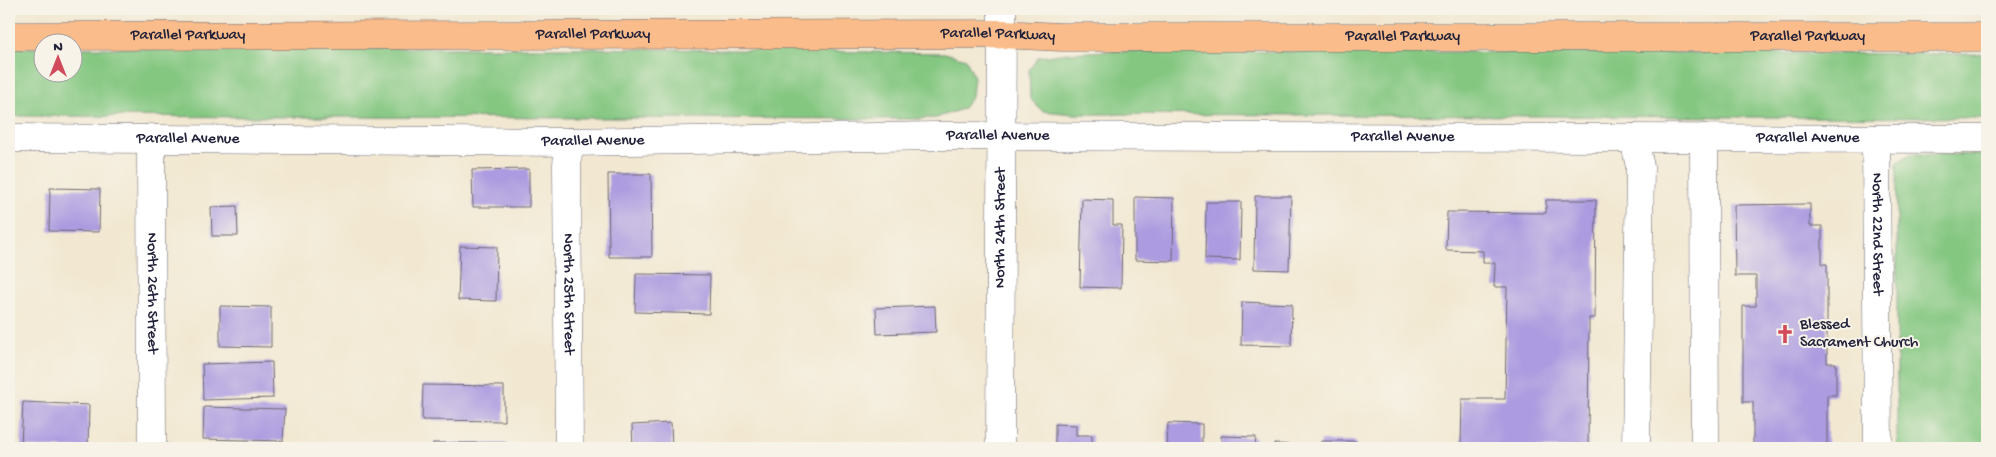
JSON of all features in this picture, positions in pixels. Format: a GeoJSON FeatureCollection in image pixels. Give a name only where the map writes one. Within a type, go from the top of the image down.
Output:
{"type":"FeatureCollection","features":[{"type":"Feature","properties":{"kind":"main road","name":"Parallel Parkway"},"geometry":{"type":"LineString","coordinates":[[9,36],[1002,21],[1061,37],[1987,37]]}},
{"type":"Feature","properties":{"kind":"street","name":"North 24th Street"},"geometry":{"type":"LineString","coordinates":[[1000,448],[1002,21]]}},
{"type":"Feature","properties":{"kind":"street","name":"Parallel Avenue"},"geometry":{"type":"LineString","coordinates":[[9,138],[568,142],[938,136],[1987,139]]}},
{"type":"Feature","properties":{"kind":"street","name":"North 26th Street"},"geometry":{"type":"LineString","coordinates":[[151,138],[152,448]]}},
{"type":"Feature","properties":{"kind":"street"},"geometry":{"type":"LineString","coordinates":[[1634,138],[1640,167],[1636,448]]}},
{"type":"Feature","properties":{"kind":"street"},"geometry":{"type":"LineString","coordinates":[[1704,138],[1705,448]]}},
{"type":"Feature","properties":{"kind":"street","name":"North 22nd Street"},"geometry":{"type":"LineString","coordinates":[[1876,139],[1878,448]]}},
{"type":"Feature","properties":{"kind":"street","name":"North 25th Street"},"geometry":{"type":"LineString","coordinates":[[568,142],[569,448]]}},
{"type":"Feature","properties":{"kind":"green space"},"geometry":{"type":"Polygon","coordinates":[[[9,48],[32,48],[32,82],[82,82],[82,48],[586,48],[945,53],[966,59],[974,77],[972,97],[962,109],[936,118],[913,119],[9,116],[9,48]]]}},
{"type":"Feature","properties":{"kind":"green space"},"geometry":{"type":"Polygon","coordinates":[[[1111,51],[1987,54],[1987,118],[1074,114],[1042,111],[1030,99],[1029,70],[1038,57],[1068,53],[1111,51]]]}},
{"type":"Feature","properties":{"kind":"green space"},"geometry":{"type":"Polygon","coordinates":[[[1910,154],[1987,155],[1987,448],[1897,448],[1897,163],[1910,154]]]}},
{"type":"Feature","properties":{"kind":"building"},"geometry":{"type":"Polygon","coordinates":[[[529,169],[529,207],[473,207],[472,170],[529,169]]]}},
{"type":"Feature","properties":{"kind":"building"},"geometry":{"type":"Polygon","coordinates":[[[608,174],[651,174],[652,257],[609,257],[608,174]]]}},
{"type":"Feature","properties":{"kind":"building"},"geometry":{"type":"Polygon","coordinates":[[[50,188],[100,189],[99,232],[49,231],[50,188]]]}},
{"type":"Feature","properties":{"kind":"building"},"geometry":{"type":"Polygon","coordinates":[[[1255,196],[1291,196],[1289,270],[1254,269],[1255,196]]]}},
{"type":"Feature","properties":{"kind":"building"},"geometry":{"type":"Polygon","coordinates":[[[1135,197],[1174,198],[1173,261],[1135,260],[1135,197]]]}},
{"type":"Feature","properties":{"kind":"building"},"geometry":{"type":"Polygon","coordinates":[[[1082,199],[1113,200],[1113,225],[1122,225],[1121,288],[1080,287],[1082,199]]]}},
{"type":"Feature","properties":{"kind":"building"},"geometry":{"type":"Polygon","coordinates":[[[1546,200],[1596,200],[1595,318],[1589,318],[1588,448],[1461,448],[1462,399],[1505,399],[1507,287],[1494,287],[1495,263],[1483,263],[1483,251],[1446,250],[1447,212],[1546,213],[1546,200]]]}},
{"type":"Feature","properties":{"kind":"building"},"geometry":{"type":"Polygon","coordinates":[[[1206,202],[1241,202],[1240,260],[1205,259],[1206,202]]]}},
{"type":"Feature","properties":{"kind":"building","name":"Blessed Sacrament Church"},"geometry":{"type":"Polygon","coordinates":[[[1810,204],[1810,226],[1822,226],[1822,264],[1827,264],[1827,363],[1836,363],[1836,395],[1827,395],[1827,448],[1753,448],[1753,402],[1743,402],[1743,306],[1756,306],[1756,276],[1735,276],[1734,205],[1810,204]]]}},
{"type":"Feature","properties":{"kind":"building"},"geometry":{"type":"Polygon","coordinates":[[[237,206],[238,236],[212,236],[211,207],[237,206]]]}},
{"type":"Feature","properties":{"kind":"building"},"geometry":{"type":"Polygon","coordinates":[[[460,246],[497,247],[496,301],[458,300],[460,246]]]}},
{"type":"Feature","properties":{"kind":"building"},"geometry":{"type":"Polygon","coordinates":[[[636,274],[710,275],[709,314],[635,312],[636,274]]]}},
{"type":"Feature","properties":{"kind":"building"},"geometry":{"type":"Polygon","coordinates":[[[1242,302],[1292,304],[1291,346],[1241,345],[1242,302]]]}},
{"type":"Feature","properties":{"kind":"building"},"geometry":{"type":"Polygon","coordinates":[[[220,306],[271,307],[271,347],[220,346],[220,306]]]}},
{"type":"Feature","properties":{"kind":"building"},"geometry":{"type":"Polygon","coordinates":[[[935,306],[936,332],[877,334],[876,308],[935,306]]]}},
{"type":"Feature","properties":{"kind":"building"},"geometry":{"type":"Polygon","coordinates":[[[272,362],[273,398],[203,400],[202,364],[272,362]]]}},
{"type":"Feature","properties":{"kind":"building"},"geometry":{"type":"Polygon","coordinates":[[[423,385],[504,386],[504,421],[422,420],[423,385]]]}},
{"type":"Feature","properties":{"kind":"building"},"geometry":{"type":"Polygon","coordinates":[[[23,402],[89,405],[88,448],[21,447],[23,402]]]}},
{"type":"Feature","properties":{"kind":"building"},"geometry":{"type":"Polygon","coordinates":[[[204,407],[285,409],[283,441],[203,439],[204,407]]]}},
{"type":"Feature","properties":{"kind":"building"},"geometry":{"type":"Polygon","coordinates":[[[671,423],[672,448],[633,448],[632,425],[671,423]]]}},
{"type":"Feature","properties":{"kind":"building"},"geometry":{"type":"Polygon","coordinates":[[[1168,423],[1202,424],[1202,448],[1167,448],[1168,423]]]}},
{"type":"Feature","properties":{"kind":"building"},"geometry":{"type":"Polygon","coordinates":[[[1055,424],[1076,425],[1076,435],[1092,435],[1092,448],[1055,448],[1055,424]]]}},
{"type":"Feature","properties":{"kind":"building"},"geometry":{"type":"Polygon","coordinates":[[[1221,436],[1256,437],[1255,448],[1221,448],[1221,436]]]}},
{"type":"Feature","properties":{"kind":"building"},"geometry":{"type":"Polygon","coordinates":[[[1321,441],[1356,441],[1356,448],[1320,448],[1321,441]]]}},
{"type":"Feature","properties":{"kind":"building"},"geometry":{"type":"Polygon","coordinates":[[[433,443],[506,443],[506,448],[433,448],[433,443]]]}},
{"type":"Feature","properties":{"kind":"building"},"geometry":{"type":"Polygon","coordinates":[[[1274,444],[1301,445],[1301,448],[1274,448],[1274,444]]]}},
{"type":"Feature","properties":{"kind":"building"},"geometry":{"type":"Polygon","coordinates":[[[1119,445],[1142,445],[1142,448],[1119,448],[1119,445]]]}},
{"type":"Feature","properties":{"kind":"place","name":"Blessed Sacrament Church"},"geometry":{"type":"Point","coordinates":[1785,334]}}]}
